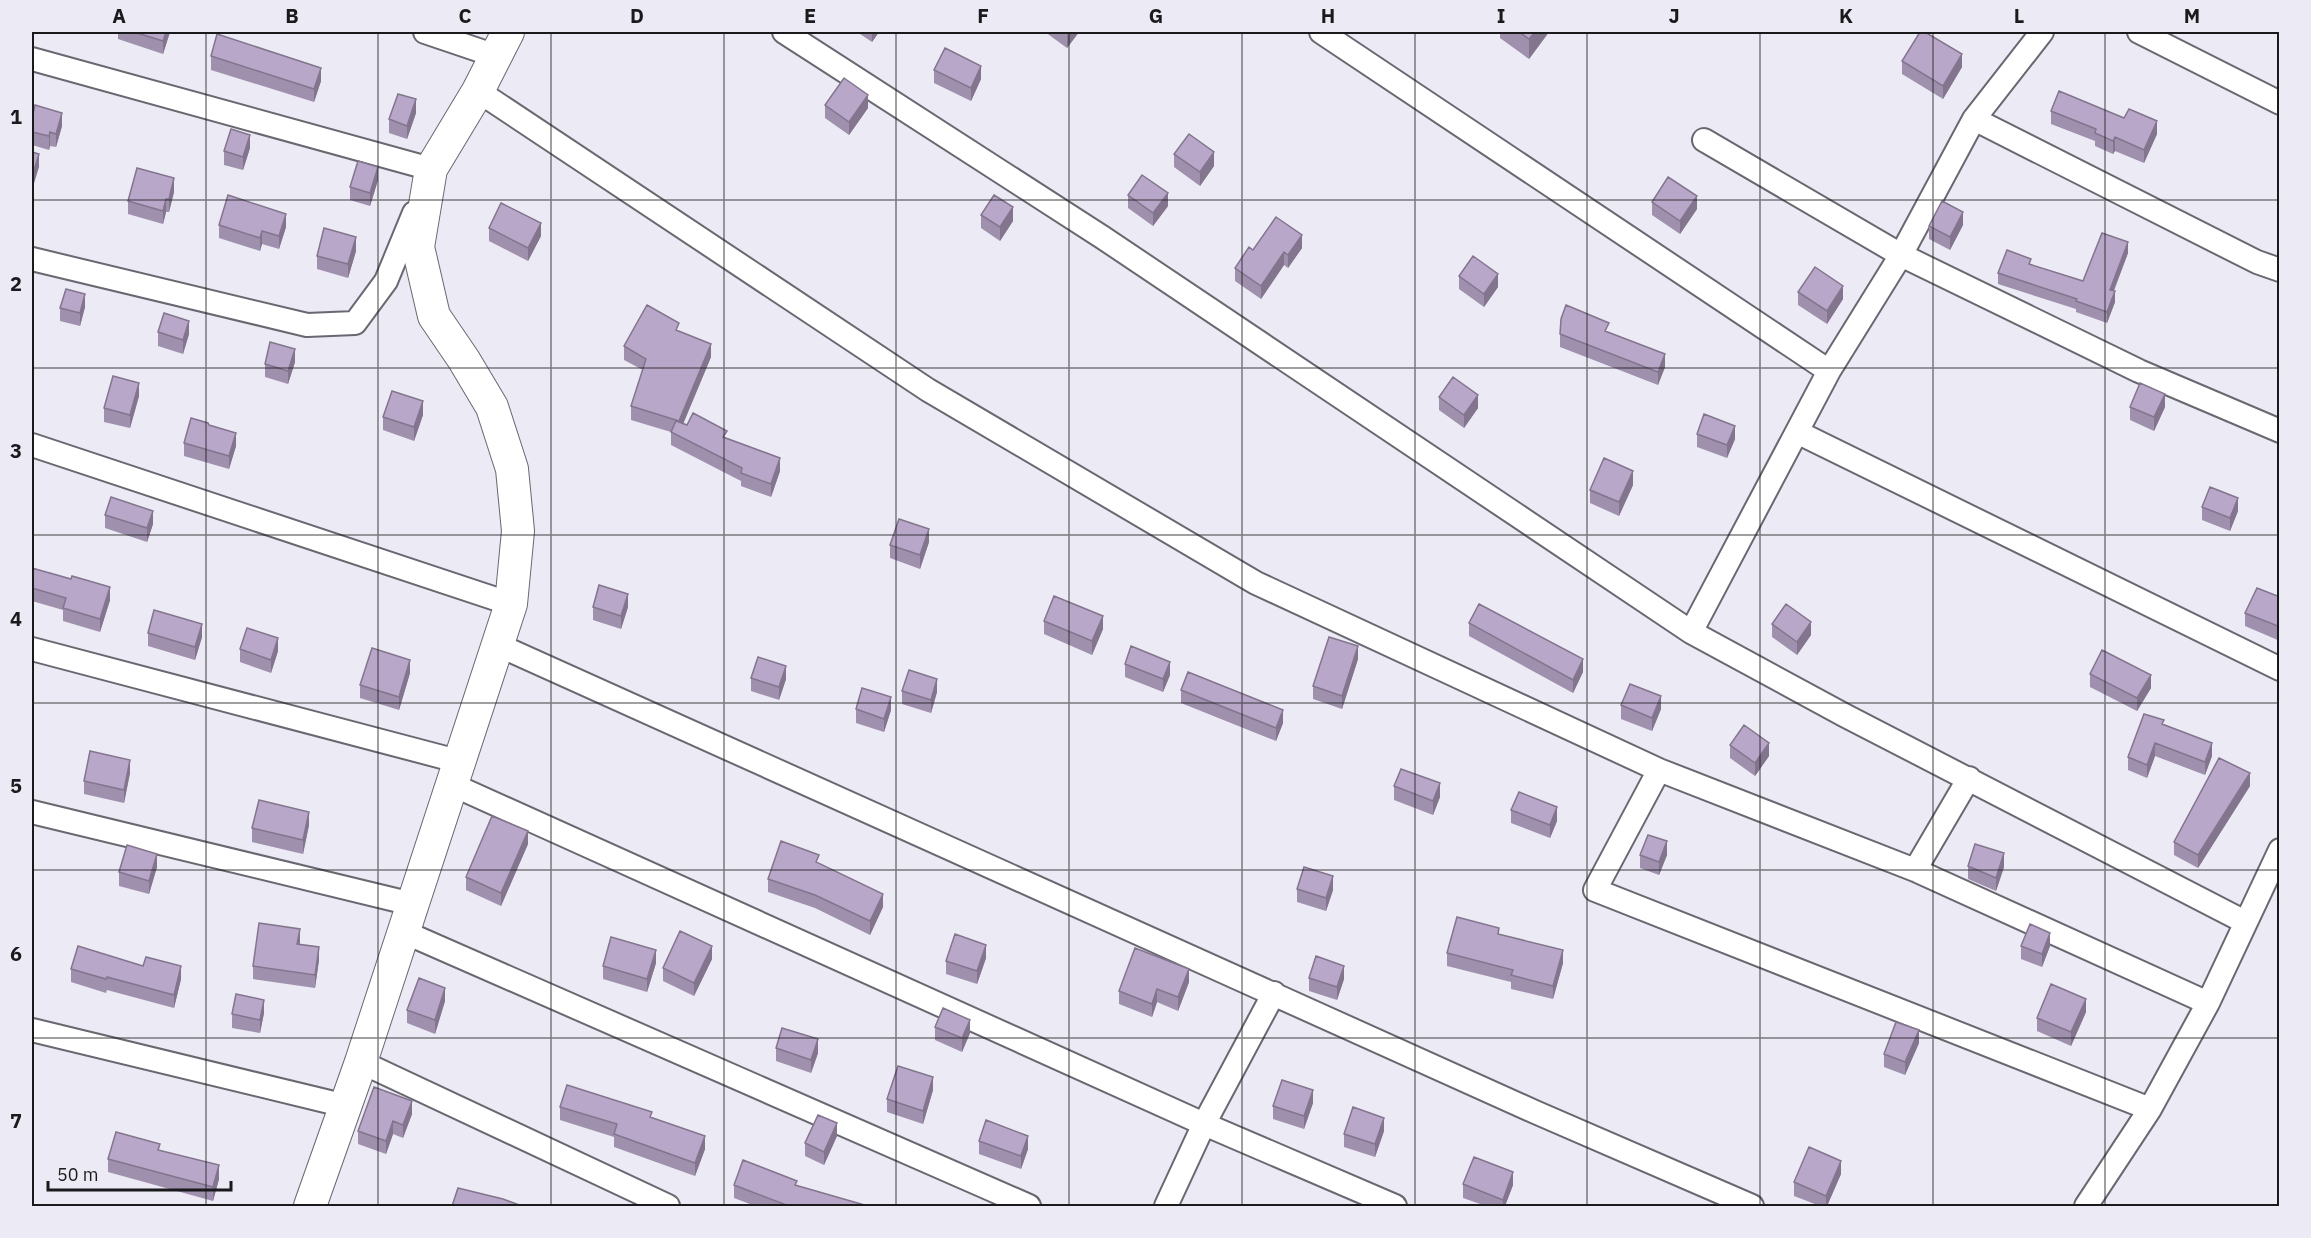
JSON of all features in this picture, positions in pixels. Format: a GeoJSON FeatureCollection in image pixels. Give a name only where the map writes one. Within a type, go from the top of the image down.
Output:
{"type":"FeatureCollection","features":[{"type":"Feature","properties":{"kind":"street"},"geometry":{"type":"LineString","coordinates":[[32,259],[307,325],[355,323],[386,281],[431,169],[478,91],[502,44],[425,32]]}},
{"type":"Feature","properties":{"kind":"street"},"geometry":{"type":"LineString","coordinates":[[784,32],[1102,237],[1691,632],[1844,715],[2245,922]]}},
{"type":"Feature","properties":{"kind":"street"},"geometry":{"type":"LineString","coordinates":[[1321,32],[1829,371]]}},
{"type":"Feature","properties":{"kind":"street"},"geometry":{"type":"LineString","coordinates":[[1691,632],[1829,371],[1901,255],[1974,119],[2042,32]]}},
{"type":"Feature","properties":{"kind":"street"},"geometry":{"type":"LineString","coordinates":[[2139,32],[2280,103]]}},
{"type":"Feature","properties":{"kind":"street"},"geometry":{"type":"LineString","coordinates":[[32,59],[431,169]]}},
{"type":"Feature","properties":{"kind":"street"},"geometry":{"type":"LineString","coordinates":[[478,91],[928,390],[1256,583],[1659,770],[1915,870],[2208,1003]]}},
{"type":"Feature","properties":{"kind":"street"},"geometry":{"type":"LineString","coordinates":[[1974,119],[2257,262],[2280,270]]}},
{"type":"Feature","properties":{"kind":"street"},"geometry":{"type":"LineString","coordinates":[[1704,140],[1901,255],[2139,371],[2280,431]]}},
{"type":"Feature","properties":{"kind":"street"},"geometry":{"type":"LineString","coordinates":[[313,1205],[511,604],[518,531],[512,469],[492,407],[434,316],[418,247],[431,169]]}},
{"type":"Feature","properties":{"kind":"street"},"geometry":{"type":"LineString","coordinates":[[1797,432],[2280,669]]}},
{"type":"Feature","properties":{"kind":"street"},"geometry":{"type":"LineString","coordinates":[[32,445],[511,604]]}},
{"type":"Feature","properties":{"kind":"street"},"geometry":{"type":"LineString","coordinates":[[498,645],[1535,1112],[1752,1206]]}},
{"type":"Feature","properties":{"kind":"street"},"geometry":{"type":"LineString","coordinates":[[32,649],[457,773],[1204,1124],[1395,1206]]}},
{"type":"Feature","properties":{"kind":"street"},"geometry":{"type":"LineString","coordinates":[[1659,770],[1595,891],[2150,1109]]}},
{"type":"Feature","properties":{"kind":"street"},"geometry":{"type":"LineString","coordinates":[[1915,870],[1969,778]]}},
{"type":"Feature","properties":{"kind":"street"},"geometry":{"type":"LineString","coordinates":[[32,812],[408,918],[1029,1206]]}},
{"type":"Feature","properties":{"kind":"street"},"geometry":{"type":"LineString","coordinates":[[2086,1206],[2150,1109],[2208,1003],[2280,850]]}},
{"type":"Feature","properties":{"kind":"street"},"geometry":{"type":"LineString","coordinates":[[1166,1206],[1204,1124],[1274,993]]}},
{"type":"Feature","properties":{"kind":"street"},"geometry":{"type":"LineString","coordinates":[[32,1030],[346,1106]]}},
{"type":"Feature","properties":{"kind":"street"},"geometry":{"type":"LineString","coordinates":[[361,1062],[668,1206]]}},
{"type":"Feature","properties":{"kind":"building"},"geometry":{"type":"Polygon","coordinates":[[[134,32],[166,32],[163,41],[134,32]]]}},
{"type":"Feature","properties":{"kind":"building"},"geometry":{"type":"Polygon","coordinates":[[[1519,32],[1535,32],[1529,39],[1519,32]]]}},
{"type":"Feature","properties":{"kind":"building"},"geometry":{"type":"Polygon","coordinates":[[[1920,32],[1925,32],[1962,54],[1943,86],[1902,61],[1920,32]]]}},
{"type":"Feature","properties":{"kind":"building"},"geometry":{"type":"Polygon","coordinates":[[[217,34],[321,68],[314,89],[211,56],[217,34]]]}},
{"type":"Feature","properties":{"kind":"building"},"geometry":{"type":"Polygon","coordinates":[[[945,48],[981,66],[971,88],[934,70],[945,48]]]}},
{"type":"Feature","properties":{"kind":"building"},"geometry":{"type":"Polygon","coordinates":[[[844,78],[868,95],[849,122],[825,105],[844,78]]]}},
{"type":"Feature","properties":{"kind":"building"},"geometry":{"type":"Polygon","coordinates":[[[2059,91],[2124,118],[2129,109],[2157,121],[2144,150],[2115,137],[2113,141],[2095,133],[2096,129],[2051,111],[2059,91]]]}},
{"type":"Feature","properties":{"kind":"building"},"geometry":{"type":"Polygon","coordinates":[[[398,94],[416,99],[407,126],[389,119],[398,94]]]}},
{"type":"Feature","properties":{"kind":"building"},"geometry":{"type":"Polygon","coordinates":[[[35,105],[62,113],[56,134],[50,132],[49,136],[32,132],[35,105]]]}},
{"type":"Feature","properties":{"kind":"building"},"geometry":{"type":"Polygon","coordinates":[[[231,129],[250,135],[243,157],[224,151],[231,129]]]}},
{"type":"Feature","properties":{"kind":"building"},"geometry":{"type":"Polygon","coordinates":[[[1189,134],[1214,152],[1200,172],[1174,154],[1189,134]]]}},
{"type":"Feature","properties":{"kind":"building"},"geometry":{"type":"Polygon","coordinates":[[[32,152],[39,154],[32,177],[32,152]]]}},
{"type":"Feature","properties":{"kind":"building"},"geometry":{"type":"Polygon","coordinates":[[[358,161],[378,167],[370,193],[350,187],[358,161]]]}},
{"type":"Feature","properties":{"kind":"building"},"geometry":{"type":"Polygon","coordinates":[[[137,168],[174,178],[169,199],[166,199],[163,211],[128,201],[137,168]]]}},
{"type":"Feature","properties":{"kind":"building"},"geometry":{"type":"Polygon","coordinates":[[[1142,175],[1168,193],[1153,213],[1128,195],[1142,175]]]}},
{"type":"Feature","properties":{"kind":"building"},"geometry":{"type":"Polygon","coordinates":[[[1668,177],[1697,196],[1680,221],[1652,202],[1668,177]]]}},
{"type":"Feature","properties":{"kind":"building"},"geometry":{"type":"Polygon","coordinates":[[[228,195],[286,214],[279,236],[262,231],[260,238],[219,225],[228,195]]]}},
{"type":"Feature","properties":{"kind":"building"},"geometry":{"type":"Polygon","coordinates":[[[994,195],[1013,207],[1000,227],[981,215],[994,195]]]}},
{"type":"Feature","properties":{"kind":"building"},"geometry":{"type":"Polygon","coordinates":[[[1942,201],[1963,212],[1950,237],[1929,226],[1942,201]]]}},
{"type":"Feature","properties":{"kind":"building"},"geometry":{"type":"Polygon","coordinates":[[[501,203],[541,223],[528,248],[489,228],[501,203]]]}},
{"type":"Feature","properties":{"kind":"building"},"geometry":{"type":"Polygon","coordinates":[[[1276,217],[1302,235],[1288,255],[1284,252],[1261,286],[1235,268],[1249,247],[1253,250],[1276,217]]]}},
{"type":"Feature","properties":{"kind":"building"},"geometry":{"type":"Polygon","coordinates":[[[324,228],[356,237],[348,264],[317,256],[324,228]]]}},
{"type":"Feature","properties":{"kind":"building"},"geometry":{"type":"Polygon","coordinates":[[[2102,233],[2128,242],[2110,290],[2115,291],[2107,312],[2076,301],[2077,299],[1998,273],[2007,250],[2031,259],[2029,264],[2083,281],[2102,233]]]}},
{"type":"Feature","properties":{"kind":"building"},"geometry":{"type":"Polygon","coordinates":[[[1473,256],[1498,274],[1484,294],[1459,276],[1473,256]]]}},
{"type":"Feature","properties":{"kind":"building"},"geometry":{"type":"Polygon","coordinates":[[[1815,267],[1843,286],[1827,311],[1798,292],[1815,267]]]}},
{"type":"Feature","properties":{"kind":"building"},"geometry":{"type":"Polygon","coordinates":[[[66,289],[85,294],[80,313],[60,308],[66,289]]]}},
{"type":"Feature","properties":{"kind":"building"},"geometry":{"type":"Polygon","coordinates":[[[647,305],[679,323],[676,330],[711,344],[679,421],[631,406],[646,359],[624,346],[647,305]]]}},
{"type":"Feature","properties":{"kind":"building"},"geometry":{"type":"Polygon","coordinates":[[[1566,305],[1609,323],[1605,331],[1665,354],[1658,372],[1560,334],[1561,319],[1566,305]]]}},
{"type":"Feature","properties":{"kind":"building"},"geometry":{"type":"Polygon","coordinates":[[[164,313],[189,321],[183,340],[158,332],[164,313]]]}},
{"type":"Feature","properties":{"kind":"building"},"geometry":{"type":"Polygon","coordinates":[[[270,342],[295,349],[288,371],[265,364],[270,342]]]}},
{"type":"Feature","properties":{"kind":"building"},"geometry":{"type":"Polygon","coordinates":[[[113,376],[139,383],[130,415],[104,408],[113,376]]]}},
{"type":"Feature","properties":{"kind":"building"},"geometry":{"type":"Polygon","coordinates":[[[1453,377],[1478,395],[1464,415],[1439,397],[1453,377]]]}},
{"type":"Feature","properties":{"kind":"building"},"geometry":{"type":"Polygon","coordinates":[[[2140,383],[2165,394],[2154,417],[2130,407],[2140,383]]]}},
{"type":"Feature","properties":{"kind":"building"},"geometry":{"type":"Polygon","coordinates":[[[392,391],[423,401],[414,427],[383,417],[392,391]]]}},
{"type":"Feature","properties":{"kind":"building"},"geometry":{"type":"Polygon","coordinates":[[[693,413],[727,431],[723,437],[780,458],[771,484],[741,473],[742,468],[671,432],[676,421],[687,425],[693,413]]]}},
{"type":"Feature","properties":{"kind":"building"},"geometry":{"type":"Polygon","coordinates":[[[1704,414],[1735,426],[1727,445],[1697,434],[1704,414]]]}},
{"type":"Feature","properties":{"kind":"building"},"geometry":{"type":"Polygon","coordinates":[[[191,418],[236,433],[229,456],[184,443],[191,418]]]}},
{"type":"Feature","properties":{"kind":"building"},"geometry":{"type":"Polygon","coordinates":[[[1604,458],[1633,471],[1619,502],[1590,490],[1604,458]]]}},
{"type":"Feature","properties":{"kind":"building"},"geometry":{"type":"Polygon","coordinates":[[[2210,487],[2238,498],[2230,518],[2202,507],[2210,487]]]}},
{"type":"Feature","properties":{"kind":"building"},"geometry":{"type":"Polygon","coordinates":[[[111,497],[153,511],[147,528],[105,515],[111,497]]]}},
{"type":"Feature","properties":{"kind":"building"},"geometry":{"type":"Polygon","coordinates":[[[899,519],[929,529],[920,555],[890,545],[899,519]]]}},
{"type":"Feature","properties":{"kind":"building"},"geometry":{"type":"Polygon","coordinates":[[[32,568],[110,587],[100,619],[63,608],[66,598],[32,588],[32,568]]]}},
{"type":"Feature","properties":{"kind":"building"},"geometry":{"type":"Polygon","coordinates":[[[599,585],[628,594],[621,616],[593,607],[599,585]]]}},
{"type":"Feature","properties":{"kind":"building"},"geometry":{"type":"Polygon","coordinates":[[[2257,588],[2280,597],[2280,627],[2245,613],[2257,588]]]}},
{"type":"Feature","properties":{"kind":"building"},"geometry":{"type":"Polygon","coordinates":[[[1054,596],[1103,616],[1092,641],[1044,621],[1054,596]]]}},
{"type":"Feature","properties":{"kind":"building"},"geometry":{"type":"Polygon","coordinates":[[[1479,604],[1583,659],[1573,680],[1469,623],[1479,604]]]}},
{"type":"Feature","properties":{"kind":"building"},"geometry":{"type":"Polygon","coordinates":[[[1786,604],[1811,622],[1797,642],[1772,624],[1786,604]]]}},
{"type":"Feature","properties":{"kind":"building"},"geometry":{"type":"Polygon","coordinates":[[[154,610],[202,624],[195,647],[148,633],[154,610]]]}},
{"type":"Feature","properties":{"kind":"building"},"geometry":{"type":"Polygon","coordinates":[[[247,628],[278,638],[271,660],[240,649],[247,628]]]}},
{"type":"Feature","properties":{"kind":"building"},"geometry":{"type":"Polygon","coordinates":[[[1329,637],[1358,646],[1342,696],[1313,686],[1329,637]]]}},
{"type":"Feature","properties":{"kind":"building"},"geometry":{"type":"Polygon","coordinates":[[[1131,646],[1170,662],[1163,679],[1125,664],[1131,646]]]}},
{"type":"Feature","properties":{"kind":"building"},"geometry":{"type":"Polygon","coordinates":[[[372,648],[410,660],[399,697],[360,685],[372,648]]]}},
{"type":"Feature","properties":{"kind":"building"},"geometry":{"type":"Polygon","coordinates":[[[2102,650],[2151,675],[2137,698],[2090,674],[2102,650]]]}},
{"type":"Feature","properties":{"kind":"building"},"geometry":{"type":"Polygon","coordinates":[[[758,657],[786,666],[779,687],[751,678],[758,657]]]}},
{"type":"Feature","properties":{"kind":"building"},"geometry":{"type":"Polygon","coordinates":[[[909,670],[937,679],[931,700],[902,691],[909,670]]]}},
{"type":"Feature","properties":{"kind":"building"},"geometry":{"type":"Polygon","coordinates":[[[1188,672],[1283,710],[1276,728],[1181,690],[1188,672]]]}},
{"type":"Feature","properties":{"kind":"building"},"geometry":{"type":"Polygon","coordinates":[[[1630,684],[1661,696],[1652,718],[1621,705],[1630,684]]]}},
{"type":"Feature","properties":{"kind":"building"},"geometry":{"type":"Polygon","coordinates":[[[862,688],[891,697],[884,719],[856,709],[862,688]]]}},
{"type":"Feature","properties":{"kind":"building"},"geometry":{"type":"Polygon","coordinates":[[[2144,714],[2164,720],[2162,724],[2212,743],[2205,762],[2155,743],[2147,765],[2128,757],[2144,714]]]}},
{"type":"Feature","properties":{"kind":"building"},"geometry":{"type":"Polygon","coordinates":[[[1744,725],[1769,743],[1755,763],[1730,745],[1744,725]]]}},
{"type":"Feature","properties":{"kind":"building"},"geometry":{"type":"Polygon","coordinates":[[[90,751],[130,760],[124,790],[84,781],[90,751]]]}},
{"type":"Feature","properties":{"kind":"building"},"geometry":{"type":"Polygon","coordinates":[[[2219,758],[2250,773],[2198,855],[2174,842],[2219,758]]]}},
{"type":"Feature","properties":{"kind":"building"},"geometry":{"type":"Polygon","coordinates":[[[1401,769],[1440,783],[1433,801],[1394,786],[1401,769]]]}},
{"type":"Feature","properties":{"kind":"building"},"geometry":{"type":"Polygon","coordinates":[[[1519,792],[1557,807],[1550,825],[1511,810],[1519,792]]]}},
{"type":"Feature","properties":{"kind":"building"},"geometry":{"type":"Polygon","coordinates":[[[259,800],[309,812],[303,840],[252,828],[259,800]]]}},
{"type":"Feature","properties":{"kind":"building"},"geometry":{"type":"Polygon","coordinates":[[[492,816],[528,831],[501,893],[466,877],[492,816]]]}},
{"type":"Feature","properties":{"kind":"building"},"geometry":{"type":"Polygon","coordinates":[[[1648,835],[1667,841],[1659,862],[1640,855],[1648,835]]]}},
{"type":"Feature","properties":{"kind":"building"},"geometry":{"type":"Polygon","coordinates":[[[781,841],[819,855],[816,862],[883,894],[870,921],[815,895],[768,879],[781,841]]]}},
{"type":"Feature","properties":{"kind":"building"},"geometry":{"type":"Polygon","coordinates":[[[1975,844],[2004,853],[1996,878],[1968,866],[1975,844]]]}},
{"type":"Feature","properties":{"kind":"building"},"geometry":{"type":"Polygon","coordinates":[[[127,845],[157,854],[149,881],[119,872],[127,845]]]}},
{"type":"Feature","properties":{"kind":"building"},"geometry":{"type":"Polygon","coordinates":[[[1304,867],[1333,876],[1326,898],[1297,889],[1304,867]]]}},
{"type":"Feature","properties":{"kind":"building"},"geometry":{"type":"Polygon","coordinates":[[[1457,917],[1499,928],[1498,934],[1563,950],[1553,986],[1511,975],[1513,970],[1447,953],[1457,917]]]}},
{"type":"Feature","properties":{"kind":"building"},"geometry":{"type":"Polygon","coordinates":[[[259,923],[300,929],[297,944],[319,947],[315,975],[253,966],[259,923]]]}},
{"type":"Feature","properties":{"kind":"building"},"geometry":{"type":"Polygon","coordinates":[[[2030,924],[2050,933],[2042,954],[2021,946],[2030,924]]]}},
{"type":"Feature","properties":{"kind":"building"},"geometry":{"type":"Polygon","coordinates":[[[680,931],[712,946],[694,983],[663,968],[680,931]]]}},
{"type":"Feature","properties":{"kind":"building"},"geometry":{"type":"Polygon","coordinates":[[[955,934],[986,945],[977,971],[946,961],[955,934]]]}},
{"type":"Feature","properties":{"kind":"building"},"geometry":{"type":"Polygon","coordinates":[[[611,937],[656,950],[647,979],[603,966],[611,937]]]}},
{"type":"Feature","properties":{"kind":"building"},"geometry":{"type":"Polygon","coordinates":[[[78,946],[143,966],[146,957],[181,966],[174,995],[71,969],[78,946]]]}},
{"type":"Feature","properties":{"kind":"building"},"geometry":{"type":"Polygon","coordinates":[[[1135,948],[1189,969],[1178,997],[1157,989],[1152,1004],[1119,991],[1135,948]]]}},
{"type":"Feature","properties":{"kind":"building"},"geometry":{"type":"Polygon","coordinates":[[[1316,956],[1344,966],[1337,987],[1309,978],[1316,956]]]}},
{"type":"Feature","properties":{"kind":"building"},"geometry":{"type":"Polygon","coordinates":[[[419,978],[445,988],[435,1020],[407,1010],[419,978]]]}},
{"type":"Feature","properties":{"kind":"building"},"geometry":{"type":"Polygon","coordinates":[[[2051,984],[2086,999],[2071,1032],[2037,1018],[2051,984]]]}},
{"type":"Feature","properties":{"kind":"building"},"geometry":{"type":"Polygon","coordinates":[[[236,994],[264,1000],[260,1020],[232,1014],[236,994]]]}},
{"type":"Feature","properties":{"kind":"building"},"geometry":{"type":"Polygon","coordinates":[[[943,1008],[970,1020],[962,1038],[935,1027],[943,1008]]]}},
{"type":"Feature","properties":{"kind":"building"},"geometry":{"type":"Polygon","coordinates":[[[1896,1022],[1919,1030],[1905,1062],[1884,1054],[1896,1022]]]}},
{"type":"Feature","properties":{"kind":"building"},"geometry":{"type":"Polygon","coordinates":[[[782,1028],[818,1039],[811,1060],[776,1048],[782,1028]]]}},
{"type":"Feature","properties":{"kind":"building"},"geometry":{"type":"Polygon","coordinates":[[[898,1066],[933,1077],[923,1111],[887,1099],[898,1066]]]}},
{"type":"Feature","properties":{"kind":"building"},"geometry":{"type":"Polygon","coordinates":[[[1282,1080],[1313,1090],[1304,1116],[1273,1106],[1282,1080]]]}},
{"type":"Feature","properties":{"kind":"building"},"geometry":{"type":"Polygon","coordinates":[[[567,1085],[652,1112],[650,1117],[705,1136],[695,1163],[614,1134],[617,1124],[560,1107],[567,1085]]]}},
{"type":"Feature","properties":{"kind":"building"},"geometry":{"type":"Polygon","coordinates":[[[374,1087],[412,1101],[403,1125],[393,1121],[386,1141],[358,1131],[374,1087]]]}},
{"type":"Feature","properties":{"kind":"building"},"geometry":{"type":"Polygon","coordinates":[[[1353,1107],[1384,1118],[1375,1144],[1344,1134],[1353,1107]]]}},
{"type":"Feature","properties":{"kind":"building"},"geometry":{"type":"Polygon","coordinates":[[[818,1115],[837,1123],[824,1152],[805,1143],[818,1115]]]}},
{"type":"Feature","properties":{"kind":"building"},"geometry":{"type":"Polygon","coordinates":[[[986,1120],[1028,1136],[1021,1156],[979,1141],[986,1120]]]}},
{"type":"Feature","properties":{"kind":"building"},"geometry":{"type":"Polygon","coordinates":[[[116,1132],[160,1144],[158,1150],[219,1165],[213,1187],[108,1159],[116,1132]]]}},
{"type":"Feature","properties":{"kind":"building"},"geometry":{"type":"Polygon","coordinates":[[[1809,1147],[1841,1161],[1826,1196],[1794,1182],[1809,1147]]]}},
{"type":"Feature","properties":{"kind":"building"},"geometry":{"type":"Polygon","coordinates":[[[1474,1157],[1513,1172],[1503,1200],[1463,1184],[1474,1157]]]}},
{"type":"Feature","properties":{"kind":"building"},"geometry":{"type":"Polygon","coordinates":[[[743,1160],[797,1181],[795,1185],[868,1206],[789,1206],[734,1185],[743,1160]]]}},
{"type":"Feature","properties":{"kind":"building"},"geometry":{"type":"Polygon","coordinates":[[[458,1188],[503,1199],[522,1206],[452,1206],[458,1188]]]}}]}
